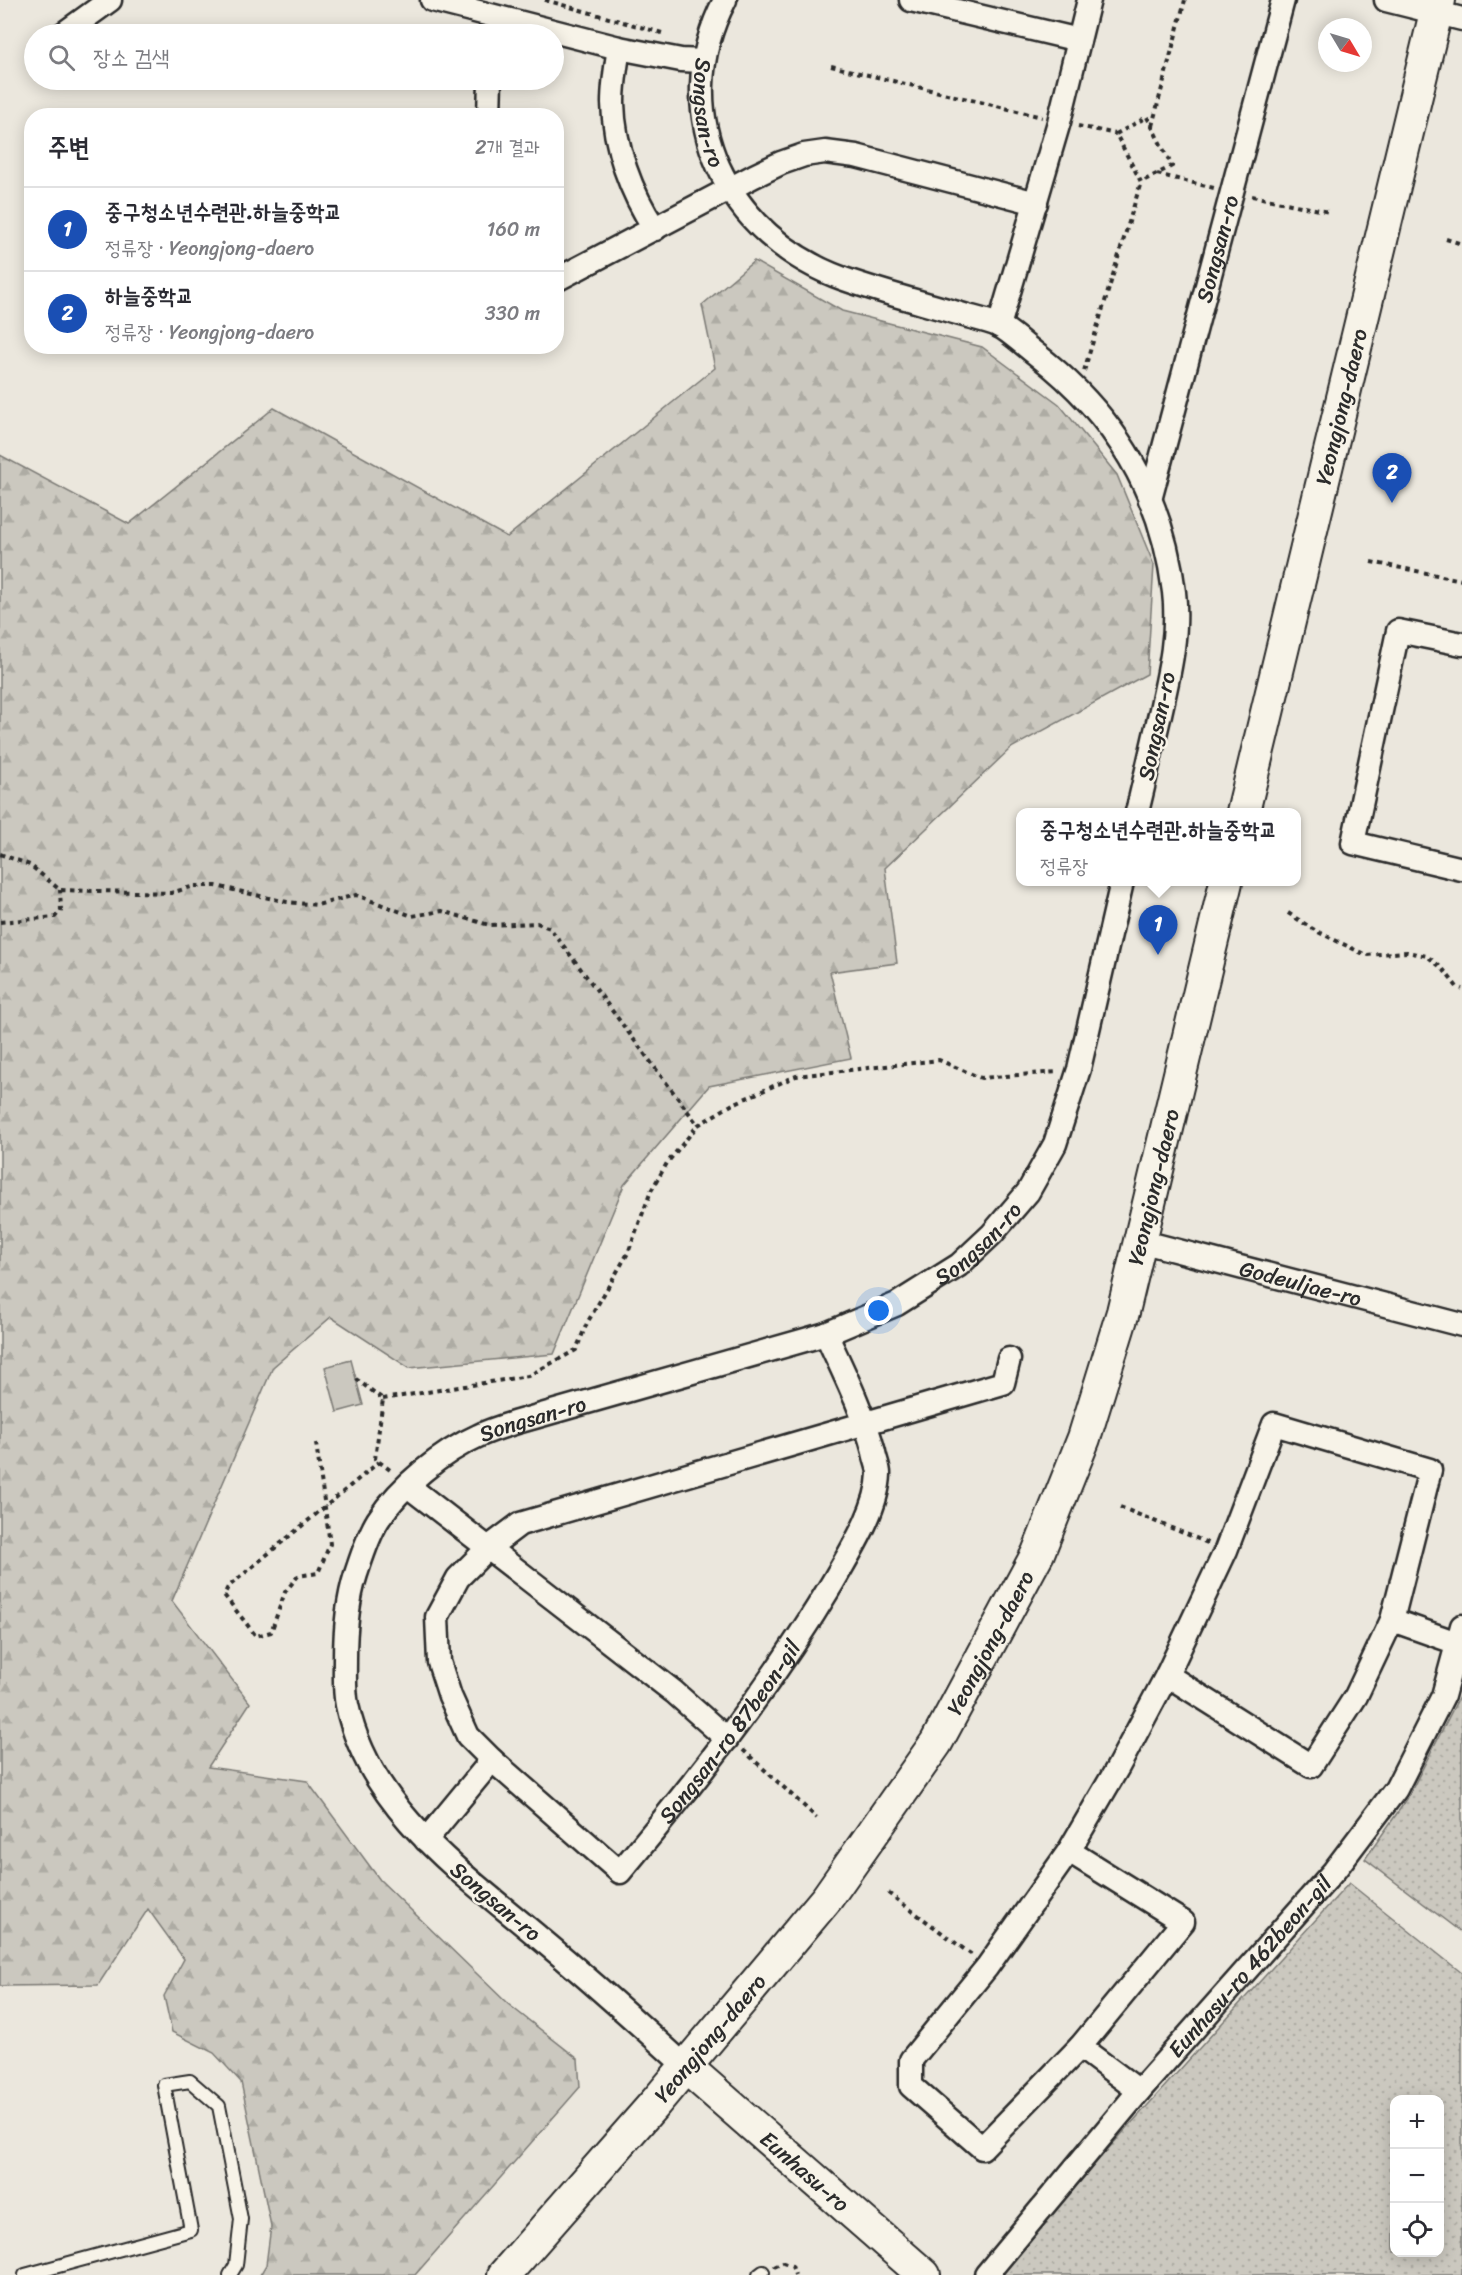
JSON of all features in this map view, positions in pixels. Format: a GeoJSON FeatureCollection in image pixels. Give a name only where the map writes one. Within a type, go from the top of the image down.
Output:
{"type":"FeatureCollection","features":[{"type":"Feature","properties":{"kind":"street"},"geometry":{"type":"LineString","coordinates":[[77,24],[110,0]]}},
{"type":"Feature","properties":{"kind":"street"},"geometry":{"type":"LineString","coordinates":[[432,0],[491,24]]}},
{"type":"Feature","properties":{"kind":"street","name":"Songsan-ro"},"geometry":{"type":"LineString","coordinates":[[725,0],[718,14],[703,61],[701,92],[712,155],[729,190],[748,213],[778,242],[805,261],[843,279],[999,326],[1058,371],[1084,395],[1133,461],[1150,500],[1165,545],[1174,593],[1174,643],[1138,808]]}},
{"type":"Feature","properties":{"kind":"street"},"geometry":{"type":"LineString","coordinates":[[911,0],[1079,40]]}},
{"type":"Feature","properties":{"kind":"street"},"geometry":{"type":"LineString","coordinates":[[999,326],[1059,122],[1089,0]]}},
{"type":"Feature","properties":{"kind":"street","name":"Songsan-ro"},"geometry":{"type":"LineString","coordinates":[[1150,500],[1283,0]]}},
{"type":"Feature","properties":{"kind":"street"},"geometry":{"type":"LineString","coordinates":[[1386,0],[1445,10]]}},
{"type":"Feature","properties":{"kind":"street","name":"Yeongjong-daero"},"geometry":{"type":"LineString","coordinates":[[1244,808],[1445,10]]}},
{"type":"Feature","properties":{"kind":"street"},"geometry":{"type":"LineString","coordinates":[[564,38],[681,60],[703,61]]}},
{"type":"Feature","properties":{"kind":"street"},"geometry":{"type":"LineString","coordinates":[[619,48],[613,104],[619,145],[634,190],[643,211],[655,229]]}},
{"type":"Feature","properties":{"kind":"street"},"geometry":{"type":"LineString","coordinates":[[489,108],[490,90]]}},
{"type":"Feature","properties":{"kind":"street","name":"Songsan-ro"},"geometry":{"type":"LineString","coordinates":[[729,190],[781,163],[804,155],[825,152],[856,156],[1036,203]]}},
{"type":"Feature","properties":{"kind":"street"},"geometry":{"type":"LineString","coordinates":[[564,276],[729,190]]}},
{"type":"Feature","properties":{"kind":"street"},"geometry":{"type":"LineString","coordinates":[[1461,862],[1353,843],[1398,631],[1462,644]]}},
{"type":"Feature","properties":{"kind":"street","name":"Songsan-ro"},"geometry":{"type":"LineString","coordinates":[[686,2067],[603,1991],[426,1840],[392,1801],[377,1778],[354,1732],[347,1703],[345,1671],[347,1606],[363,1550],[402,1481],[477,1436],[619,1392],[826,1334],[897,1304],[959,1265],[992,1234],[1028,1192],[1055,1144],[1079,1069],[1121,886]]}},
{"type":"Feature","properties":{"kind":"street","name":"Yeongjong-daero"},"geometry":{"type":"LineString","coordinates":[[504,2275],[686,2067],[827,1898],[936,1743],[1038,1553],[1084,1438],[1123,1312],[1225,886]]}},
{"type":"Feature","properties":{"kind":"street","name":"Godeuljae-ro"},"geometry":{"type":"LineString","coordinates":[[1140,1241],[1462,1325]]}},
{"type":"Feature","properties":{"kind":"street","name":"Songsan-ro 87beon-gil"},"geometry":{"type":"LineString","coordinates":[[492,1760],[620,1872],[732,1742],[810,1621],[848,1557],[875,1499],[879,1472],[866,1423],[826,1334]]}},
{"type":"Feature","properties":{"kind":"street"},"geometry":{"type":"LineString","coordinates":[[426,1840],[492,1760],[468,1736],[450,1696],[439,1662],[438,1617],[458,1578],[488,1548],[520,1524],[1003,1383],[1009,1359]]}},
{"type":"Feature","properties":{"kind":"street"},"geometry":{"type":"LineString","coordinates":[[1070,1851],[1183,1922],[1080,2047],[982,2148],[912,2086],[910,2060],[987,1967],[1070,1851],[1167,1675],[1226,1550],[1274,1424],[1430,1470],[1392,1620],[1356,1696],[1311,1766],[1167,1675]]}},
{"type":"Feature","properties":{"kind":"street"},"geometry":{"type":"LineString","coordinates":[[402,1481],[674,1692],[732,1742]]}},
{"type":"Feature","properties":{"kind":"street"},"geometry":{"type":"LineString","coordinates":[[1392,1620],[1460,1635]]}},
{"type":"Feature","properties":{"kind":"street","name":"Eunhasu-ro 462beon-gil"},"geometry":{"type":"LineString","coordinates":[[986,2275],[1139,2091],[1334,1871],[1396,1789],[1443,1696],[1460,1635]]}},
{"type":"Feature","properties":{"kind":"street"},"geometry":{"type":"LineString","coordinates":[[1080,2047],[1139,2091]]}},
{"type":"Feature","properties":{"kind":"street","name":"Eunhasu-ro"},"geometry":{"type":"LineString","coordinates":[[686,2067],[924,2275]]}},
{"type":"Feature","properties":{"kind":"lane"},"geometry":{"type":"LineString","coordinates":[[25,2275],[191,2230],[164,2085],[190,2080],[219,2106],[241,2219],[236,2265],[230,2275]]}},
{"type":"Feature","properties":{"kind":"path"},"geometry":{"type":"LineString","coordinates":[[545,0],[664,34]]}},
{"type":"Feature","properties":{"kind":"path"},"geometry":{"type":"LineString","coordinates":[[1151,126],[1185,0]]}},
{"type":"Feature","properties":{"kind":"path"},"geometry":{"type":"LineString","coordinates":[[831,66],[1049,118]]}},
{"type":"Feature","properties":{"kind":"path"},"geometry":{"type":"LineString","coordinates":[[1070,125],[1116,134],[1147,117],[1172,166],[1141,182]]}},
{"type":"Feature","properties":{"kind":"path"},"geometry":{"type":"LineString","coordinates":[[1083,375],[1141,182],[1116,134]]}},
{"type":"Feature","properties":{"kind":"path"},"geometry":{"type":"LineString","coordinates":[[1156,174],[1222,190]]}},
{"type":"Feature","properties":{"kind":"path"},"geometry":{"type":"LineString","coordinates":[[1252,196],[1329,212]]}},
{"type":"Feature","properties":{"kind":"path"},"geometry":{"type":"LineString","coordinates":[[1446,239],[1462,244]]}},
{"type":"Feature","properties":{"kind":"path"},"geometry":{"type":"LineString","coordinates":[[1371,561],[1462,580]]}},
{"type":"Feature","properties":{"kind":"path"},"geometry":{"type":"LineString","coordinates":[[0,854],[30,865],[60,890],[171,893],[194,886],[216,886],[287,902],[317,904],[356,895],[412,916],[442,910],[489,925],[537,923],[550,928],[698,1125]]}},
{"type":"Feature","properties":{"kind":"path"},"geometry":{"type":"LineString","coordinates":[[0,922],[55,917],[61,910],[60,890]]}},
{"type":"Feature","properties":{"kind":"path"},"geometry":{"type":"LineString","coordinates":[[1288,913],[1316,931],[1366,955],[1407,952],[1427,956],[1443,969],[1457,987],[1462,989]]}},
{"type":"Feature","properties":{"kind":"path"},"geometry":{"type":"LineString","coordinates":[[356,1379],[382,1398],[528,1376],[576,1350],[586,1323],[628,1253],[651,1191],[667,1163],[698,1125],[733,1104],[796,1076],[939,1060],[981,1078],[1066,1071]]}},
{"type":"Feature","properties":{"kind":"path"},"geometry":{"type":"LineString","coordinates":[[382,1398],[375,1459],[402,1481]]}},
{"type":"Feature","properties":{"kind":"path"},"geometry":{"type":"LineString","coordinates":[[316,1443],[325,1507],[330,1544],[318,1573],[298,1576],[285,1592],[271,1632],[256,1636],[224,1595],[228,1587],[325,1507],[380,1462]]}},
{"type":"Feature","properties":{"kind":"path"},"geometry":{"type":"LineString","coordinates":[[1120,1507],[1226,1550]]}},
{"type":"Feature","properties":{"kind":"path"},"geometry":{"type":"LineString","coordinates":[[732,1742],[817,1818]]}},
{"type":"Feature","properties":{"kind":"path"},"geometry":{"type":"LineString","coordinates":[[888,1893],[987,1967]]}},
{"type":"Feature","properties":{"kind":"path"},"geometry":{"type":"LineString","coordinates":[[761,2273],[783,2263],[792,2266],[795,2275]]}},
{"type":"Feature","properties":{"kind":"green space"},"geometry":{"type":"Polygon","coordinates":[[[754,261],[842,311],[982,347],[1059,404],[1117,475],[1154,565],[1147,674],[1011,748],[885,868],[897,963],[830,972],[851,1058],[709,1086],[624,1185],[554,1354],[409,1368],[331,1317],[273,1367],[172,1601],[250,1703],[208,1767],[307,1781],[380,1880],[508,2004],[578,2059],[580,2087],[415,2275],[260,2275],[266,2265],[271,2226],[241,2082],[214,2053],[172,2032],[164,1996],[184,1959],[148,1909],[98,1985],[0,1986],[0,455],[129,524],[274,408],[507,537],[715,368],[702,305],[754,261]]]}},
{"type":"Feature","properties":{"kind":"green space"},"geometry":{"type":"Polygon","coordinates":[[[351,1360],[363,1405],[337,1412],[325,1367],[351,1360]]]}},
{"type":"Feature","properties":{"kind":"green space"},"geometry":{"type":"Polygon","coordinates":[[[1462,1687],[1462,1933],[1365,1859],[1407,1799],[1462,1687]]]}},
{"type":"Feature","properties":{"kind":"green space"},"geometry":{"type":"Polygon","coordinates":[[[1349,1883],[1462,1973],[1462,2275],[994,2275],[1349,1883]]]}},
{"type":"Feature","properties":{"kind":"place","name":"하늘중학교"},"geometry":{"type":"Point","coordinates":[1392,503]}},
{"type":"Feature","properties":{"kind":"place","name":"중구청소년수련관.하늘중학교"},"geometry":{"type":"Point","coordinates":[1158,955]}}]}
